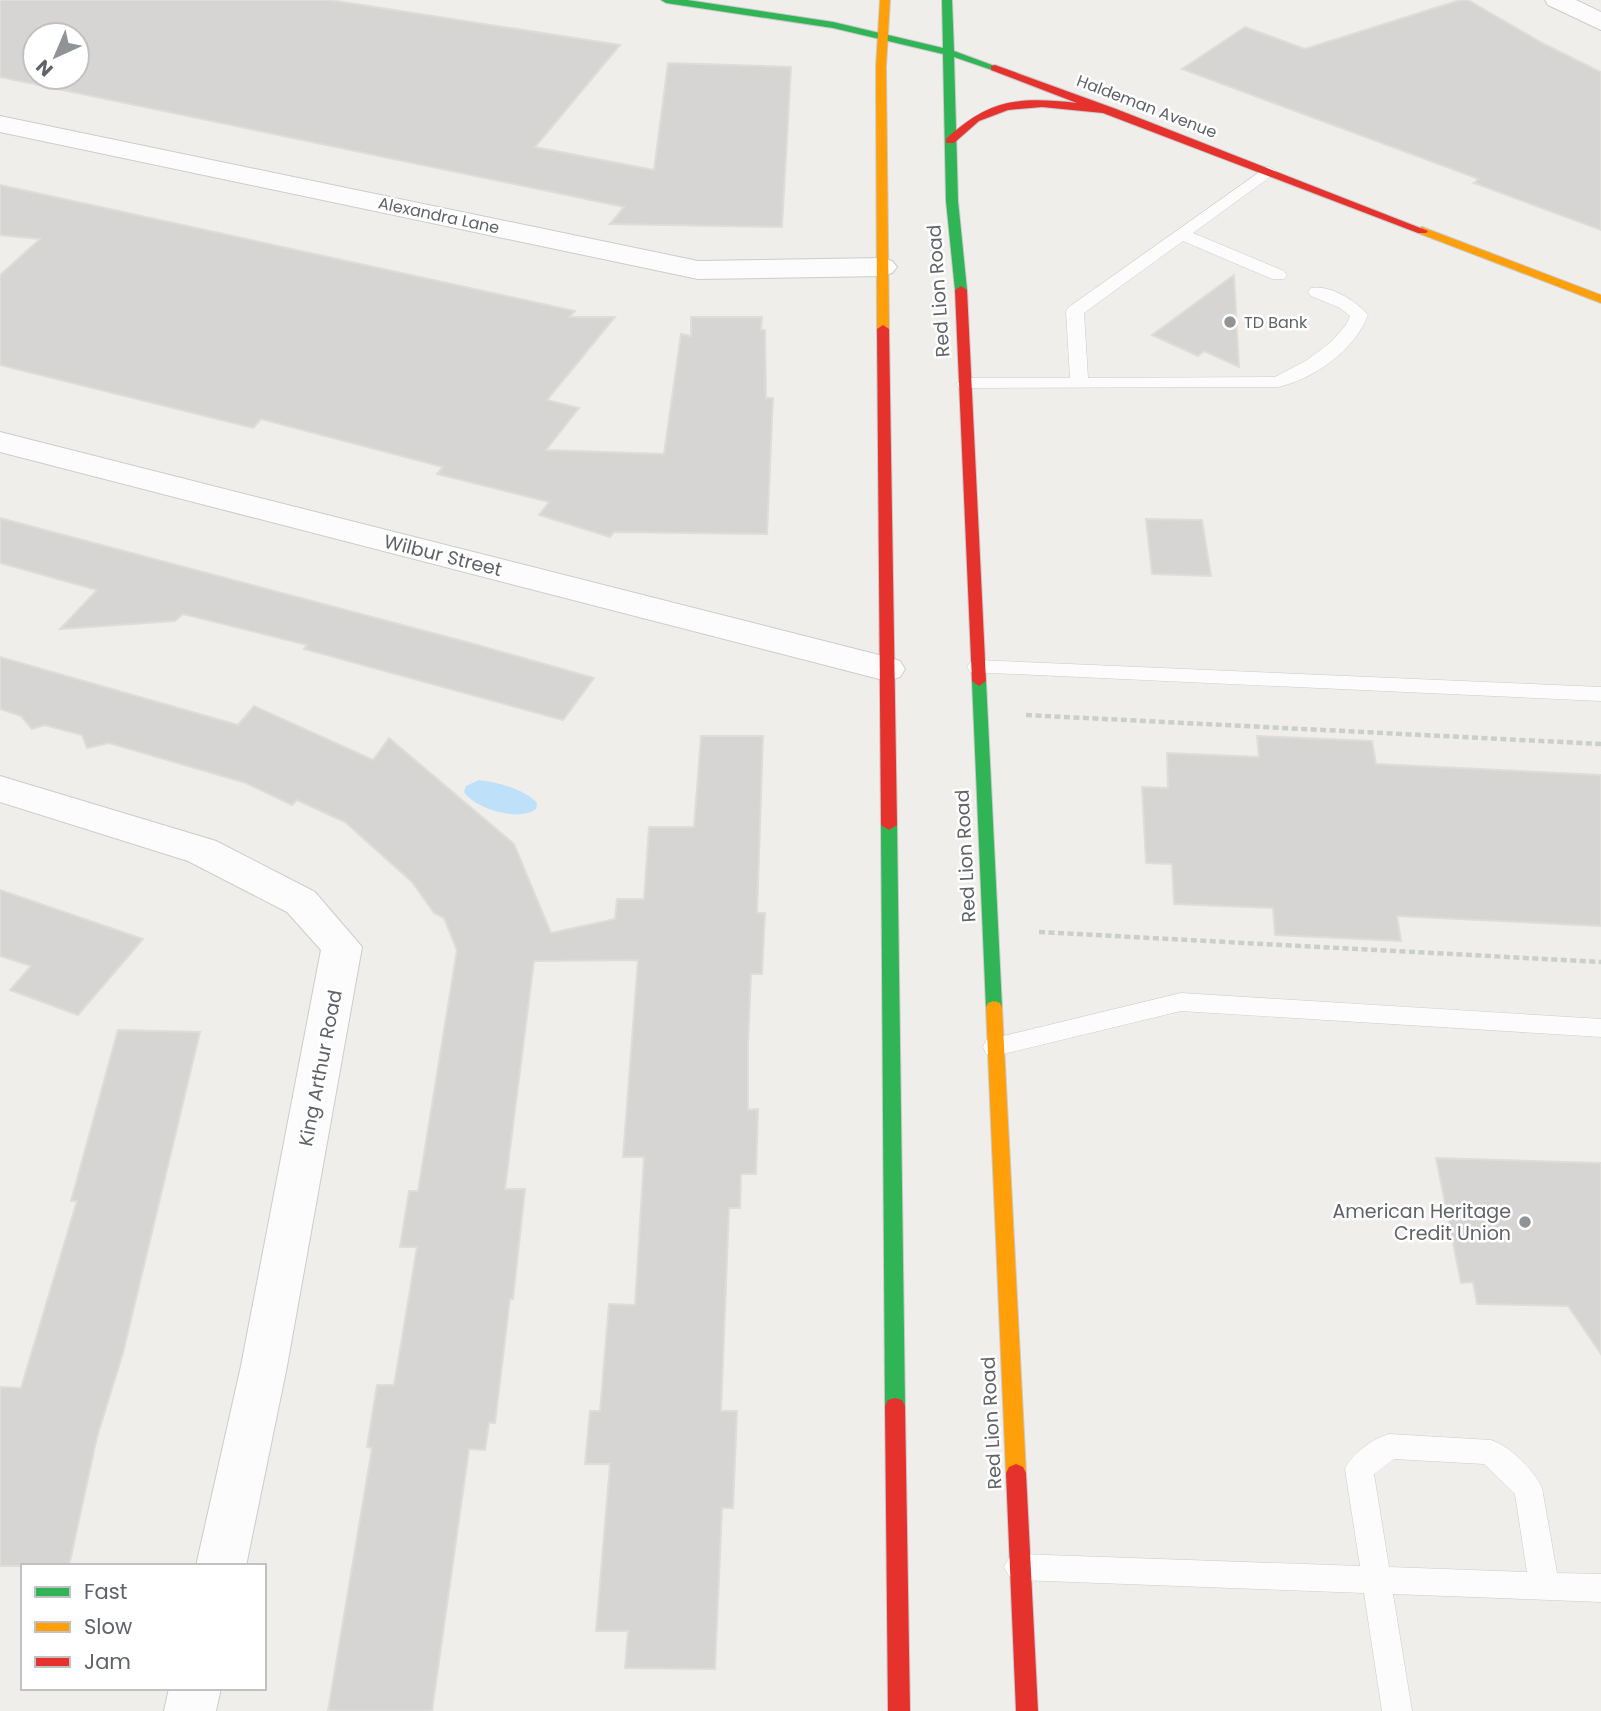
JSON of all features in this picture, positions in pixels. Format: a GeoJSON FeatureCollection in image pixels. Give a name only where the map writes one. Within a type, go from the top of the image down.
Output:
{"type":"FeatureCollection","features":[{"type":"Feature","properties":{"kind":"main road","name":"Haldeman Avenue"},"geometry":{"type":"LineString","coordinates":[[666,0],[883,34],[948,50],[1601,299]]}},
{"type":"Feature","properties":{"kind":"main road"},"geometry":{"type":"LineString","coordinates":[[885,0],[882,267],[899,1711]]}},
{"type":"Feature","properties":{"kind":"main road","name":"Red Lion Road"},"geometry":{"type":"LineString","coordinates":[[947,0],[950,141],[965,384],[1027,1711]]}},
{"type":"Feature","properties":{"kind":"main road"},"geometry":{"type":"LineString","coordinates":[[950,141],[977,118],[999,111],[1057,105],[1112,111]]}},
{"type":"Feature","properties":{"kind":"street"},"geometry":{"type":"LineString","coordinates":[[1557,0],[1601,22]]}},
{"type":"Feature","properties":{"kind":"street","name":"Alexandra Lane"},"geometry":{"type":"LineString","coordinates":[[0,124],[698,270],[882,267]]}},
{"type":"Feature","properties":{"kind":"street","name":"Wilbur Street"},"geometry":{"type":"LineString","coordinates":[[0,442],[887,669]]}},
{"type":"Feature","properties":{"kind":"street","name":"King Arthur Road"},"geometry":{"type":"LineString","coordinates":[[0,789],[202,851],[301,902],[342,947],[264,1366],[221,1564]]}},
{"type":"Feature","properties":{"kind":"street"},"geometry":{"type":"LineString","coordinates":[[190,1711],[195,1690]]}},
{"type":"Feature","properties":{"kind":"lane"},"geometry":{"type":"LineString","coordinates":[[1079,383],[1075,311],[1268,171]]}},
{"type":"Feature","properties":{"kind":"lane"},"geometry":{"type":"LineString","coordinates":[[1181,234],[1278,275]]}},
{"type":"Feature","properties":{"kind":"lane"},"geometry":{"type":"LineString","coordinates":[[965,384],[1278,382],[1304,373],[1357,328],[1359,315],[1346,304],[1317,292]]}},
{"type":"Feature","properties":{"kind":"lane"},"geometry":{"type":"LineString","coordinates":[[977,667],[1601,694]]}},
{"type":"Feature","properties":{"kind":"lane"},"geometry":{"type":"LineString","coordinates":[[995,1047],[1181,1002],[1601,1028]]}},
{"type":"Feature","properties":{"kind":"lane"},"geometry":{"type":"LineString","coordinates":[[1397,1711],[1359,1469],[1389,1446],[1491,1452],[1528,1488],[1544,1586]]}},
{"type":"Feature","properties":{"kind":"lane"},"geometry":{"type":"LineString","coordinates":[[1019,1567],[1601,1588]]}},
{"type":"Feature","properties":{"kind":"path"},"geometry":{"type":"LineString","coordinates":[[1025,715],[1601,744]]}},
{"type":"Feature","properties":{"kind":"path"},"geometry":{"type":"LineString","coordinates":[[1037,931],[1601,962]]}},
{"type":"Feature","properties":{"kind":"water"},"geometry":{"type":"Polygon","coordinates":[[[479,780],[518,790],[537,803],[536,809],[529,813],[509,814],[478,804],[464,792],[466,786],[479,780]]]}},
{"type":"Feature","properties":{"kind":"building"},"geometry":{"type":"Polygon","coordinates":[[[0,0],[330,0],[620,45],[535,147],[654,170],[668,63],[791,67],[782,227],[610,224],[624,207],[67,91],[91,91],[91,21],[21,21],[21,81],[0,77],[0,0]]]}},
{"type":"Feature","properties":{"kind":"building"},"geometry":{"type":"Polygon","coordinates":[[[1460,0],[1468,0],[1544,44],[1601,72],[1601,230],[1474,183],[1479,179],[1182,69],[1245,27],[1305,49],[1460,0]]]}},
{"type":"Feature","properties":{"kind":"building"},"geometry":{"type":"Polygon","coordinates":[[[0,185],[575,311],[569,317],[615,317],[547,400],[579,408],[546,450],[664,454],[681,334],[691,336],[691,317],[762,317],[761,330],[765,330],[766,398],[773,398],[767,534],[614,532],[610,537],[539,515],[549,502],[437,474],[443,467],[261,419],[253,428],[0,365],[0,275],[40,239],[0,235],[0,185]]]}},
{"type":"Feature","properties":{"kind":"building"},"geometry":{"type":"Polygon","coordinates":[[[1234,275],[1239,367],[1204,351],[1198,356],[1152,335],[1234,275]]]}},
{"type":"Feature","properties":{"kind":"building"},"geometry":{"type":"Polygon","coordinates":[[[0,518],[594,678],[563,720],[304,649],[307,645],[183,614],[175,621],[60,629],[97,590],[0,563],[0,518]]]}},
{"type":"Feature","properties":{"kind":"building"},"geometry":{"type":"Polygon","coordinates":[[[1146,519],[1202,520],[1211,576],[1152,574],[1146,519]]]}},
{"type":"Feature","properties":{"kind":"building"},"geometry":{"type":"Polygon","coordinates":[[[0,657],[238,725],[254,706],[373,760],[389,738],[514,844],[551,933],[615,919],[617,899],[644,899],[649,827],[694,827],[701,736],[763,736],[757,913],[765,913],[762,974],[751,974],[748,1045],[748,1110],[758,1109],[756,1174],[741,1174],[740,1208],[729,1208],[721,1411],[737,1411],[733,1508],[722,1508],[715,1669],[625,1668],[628,1631],[596,1631],[610,1464],[585,1464],[590,1411],[600,1411],[609,1304],[635,1305],[644,1157],[623,1157],[638,960],[534,961],[505,1189],[525,1189],[513,1299],[510,1299],[495,1423],[489,1423],[485,1450],[469,1449],[432,1711],[328,1711],[372,1448],[367,1447],[377,1385],[394,1385],[403,1332],[417,1247],[400,1247],[409,1191],[418,1191],[457,950],[444,918],[434,913],[412,882],[345,822],[297,800],[292,805],[246,783],[109,743],[87,748],[82,735],[44,725],[32,729],[21,716],[0,709],[0,657]]]}},
{"type":"Feature","properties":{"kind":"building"},"geometry":{"type":"Polygon","coordinates":[[[1257,736],[1372,741],[1376,764],[1601,775],[1601,926],[1397,916],[1401,941],[1275,935],[1273,908],[1174,904],[1172,864],[1146,863],[1142,787],[1168,788],[1167,753],[1259,757],[1257,736]]]}},
{"type":"Feature","properties":{"kind":"building"},"geometry":{"type":"Polygon","coordinates":[[[0,890],[143,939],[78,1015],[10,990],[31,966],[0,956],[0,890]]]}},
{"type":"Feature","properties":{"kind":"building"},"geometry":{"type":"Polygon","coordinates":[[[118,1030],[200,1032],[123,1353],[97,1437],[69,1564],[0,1566],[0,1387],[21,1388],[77,1201],[71,1201],[118,1030]]]}},
{"type":"Feature","properties":{"kind":"building","name":"American Heritage Credit Union"},"geometry":{"type":"Polygon","coordinates":[[[1436,1158],[1601,1163],[1601,1354],[1568,1306],[1477,1304],[1473,1282],[1461,1283],[1436,1158]]]}},
{"type":"Feature","properties":{"kind":"traffic: fast"},"geometry":{"type":"LineString","coordinates":[[666,0],[874,33],[955,54],[995,68]]}},
{"type":"Feature","properties":{"kind":"traffic: fast"},"geometry":{"type":"LineString","coordinates":[[947,0],[952,201],[961,290]]}},
{"type":"Feature","properties":{"kind":"traffic: fast"},"geometry":{"type":"LineString","coordinates":[[979,681],[994,1007]]}},
{"type":"Feature","properties":{"kind":"traffic: fast"},"geometry":{"type":"LineString","coordinates":[[889,825],[895,1406]]}},
{"type":"Feature","properties":{"kind":"traffic: slow"},"geometry":{"type":"LineString","coordinates":[[883,329],[881,67],[885,0]]}},
{"type":"Feature","properties":{"kind":"traffic: slow"},"geometry":{"type":"LineString","coordinates":[[1422,231],[1601,299]]}},
{"type":"Feature","properties":{"kind":"traffic: slow"},"geometry":{"type":"LineString","coordinates":[[994,1007],[1016,1473]]}},
{"type":"Feature","properties":{"kind":"traffic: jam"},"geometry":{"type":"LineString","coordinates":[[995,68],[1422,231]]}},
{"type":"Feature","properties":{"kind":"traffic: jam"},"geometry":{"type":"LineString","coordinates":[[950,141],[975,119],[1007,106],[1042,104],[1112,111]]}},
{"type":"Feature","properties":{"kind":"traffic: jam"},"geometry":{"type":"LineString","coordinates":[[961,290],[979,681]]}},
{"type":"Feature","properties":{"kind":"traffic: jam"},"geometry":{"type":"LineString","coordinates":[[883,329],[889,825]]}},
{"type":"Feature","properties":{"kind":"traffic: jam"},"geometry":{"type":"LineString","coordinates":[[895,1406],[899,1711]]}},
{"type":"Feature","properties":{"kind":"traffic: jam"},"geometry":{"type":"LineString","coordinates":[[1016,1473],[1027,1711]]}},
{"type":"Feature","properties":{"kind":"place","name":"TD Bank"},"geometry":{"type":"Point","coordinates":[1230,322]}},
{"type":"Feature","properties":{"kind":"place","name":"American Heritage Credit Union"},"geometry":{"type":"Point","coordinates":[1525,1222]}}]}
